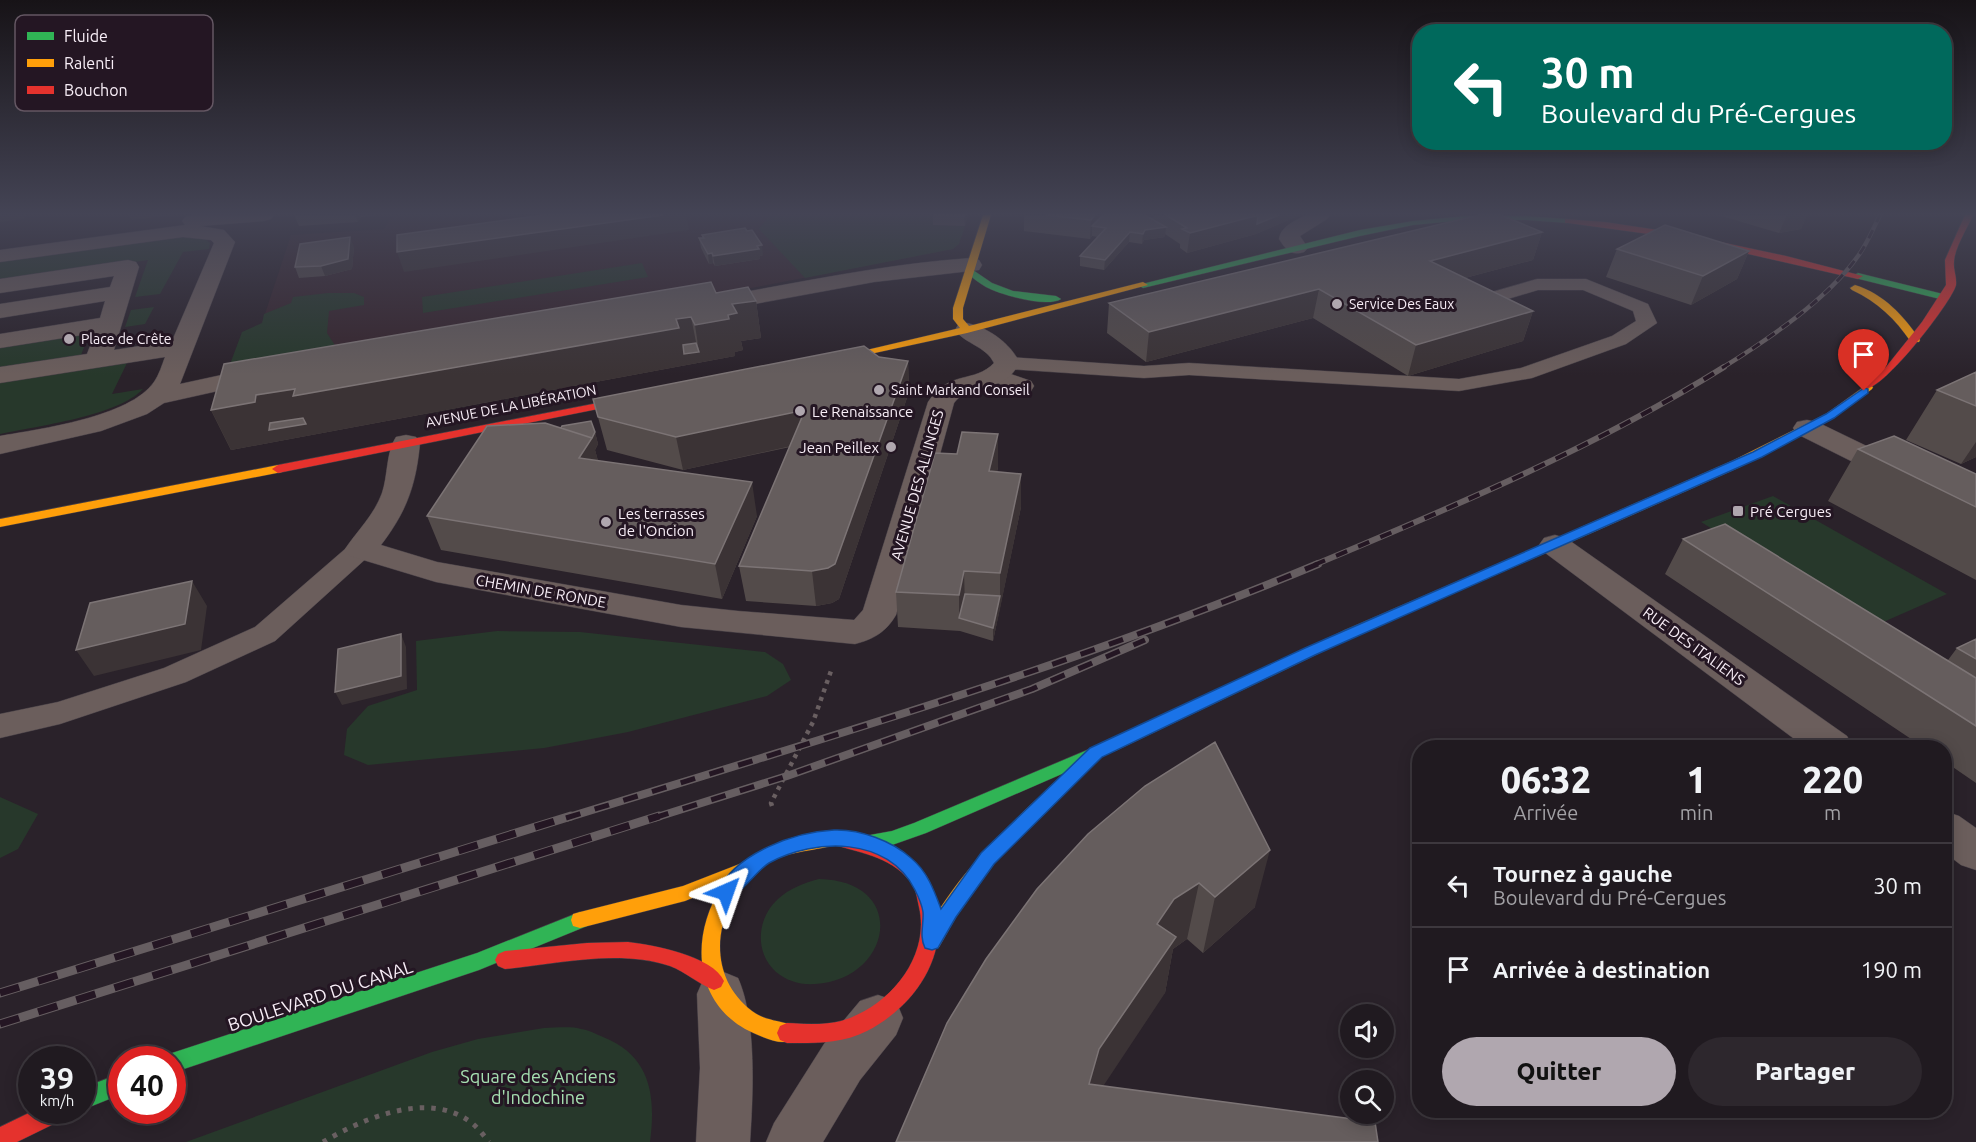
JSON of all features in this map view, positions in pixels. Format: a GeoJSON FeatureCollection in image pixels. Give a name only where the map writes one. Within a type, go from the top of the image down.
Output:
{"type":"FeatureCollection","features":[{"type":"Feature","properties":{"kind":"main road"},"geometry":{"type":"LineString","coordinates":[[971,268],[979,280],[992,288],[1021,296],[1055,300],[1099,295]]}},
{"type":"Feature","properties":{"kind":"main road"},"geometry":{"type":"LineString","coordinates":[[967,330],[958,319],[957,314],[971,268]]}},
{"type":"Feature","properties":{"kind":"main road"},"geometry":{"type":"LineString","coordinates":[[814,365],[967,330],[1212,268]]}},
{"type":"Feature","properties":{"kind":"main road"},"geometry":{"type":"LineString","coordinates":[[1797,268],[1875,296],[1902,318],[1915,340]]}},
{"type":"Feature","properties":{"kind":"main road"},"geometry":{"type":"LineString","coordinates":[[1848,268],[1953,287]]}},
{"type":"Feature","properties":{"kind":"main road"},"geometry":{"type":"LineString","coordinates":[[1856,268],[1896,271]]}},
{"type":"Feature","properties":{"kind":"main road"},"geometry":{"type":"LineString","coordinates":[[1945,268],[1953,287]]}},
{"type":"Feature","properties":{"kind":"main road"},"geometry":{"type":"LineString","coordinates":[[1096,753],[988,859],[949,911],[932,942],[920,973],[896,1002],[882,1013],[846,1030],[809,1036],[773,1032],[757,1026],[730,1006],[717,987],[707,952],[712,921],[726,892],[761,859],[789,846],[835,838],[865,842],[892,838],[920,828],[1096,753],[1310,651],[1747,459],[1849,404],[1878,379],[1915,340],[1953,287]]}},
{"type":"Feature","properties":{"kind":"main road","name":"AVENUE DE LA LIBÉRATION"},"geometry":{"type":"LineString","coordinates":[[0,523],[657,395]]}},
{"type":"Feature","properties":{"kind":"main road"},"geometry":{"type":"LineString","coordinates":[[865,842],[905,863],[918,879],[928,897],[932,911],[932,942]]}},
{"type":"Feature","properties":{"kind":"main road","name":"BOULEVARD DU CANAL"},"geometry":{"type":"LineString","coordinates":[[186,1058],[479,961],[582,919],[685,893],[749,868]]}},
{"type":"Feature","properties":{"kind":"main road","name":"BOULEVARD DU CANAL"},"geometry":{"type":"LineString","coordinates":[[479,961],[616,952],[659,955],[689,965],[717,987]]}},
{"type":"Feature","properties":{"kind":"main road"},"geometry":{"type":"LineString","coordinates":[[0,1139],[30,1124]]}},
{"type":"Feature","properties":{"kind":"street"},"geometry":{"type":"LineString","coordinates":[[0,286],[119,268]]}},
{"type":"Feature","properties":{"kind":"street"},"geometry":{"type":"LineString","coordinates":[[99,360],[128,268]]}},
{"type":"Feature","properties":{"kind":"street"},"geometry":{"type":"LineString","coordinates":[[0,445],[113,419],[145,405],[156,397],[167,384],[216,268]]}},
{"type":"Feature","properties":{"kind":"street"},"geometry":{"type":"LineString","coordinates":[[685,309],[930,268]]}},
{"type":"Feature","properties":{"kind":"street"},"geometry":{"type":"LineString","coordinates":[[0,311],[120,292]]}},
{"type":"Feature","properties":{"kind":"street"},"geometry":{"type":"LineString","coordinates":[[0,342],[111,323]]}},
{"type":"Feature","properties":{"kind":"street"},"geometry":{"type":"LineString","coordinates":[[967,330],[997,348],[1004,355],[1009,374]]}},
{"type":"Feature","properties":{"kind":"street"},"geometry":{"type":"LineString","coordinates":[[0,375],[183,347]]}},
{"type":"Feature","properties":{"kind":"street"},"geometry":{"type":"LineString","coordinates":[[156,397],[285,370]]}},
{"type":"Feature","properties":{"kind":"street","name":"AVENUE DES ALLINGES"},"geometry":{"type":"LineString","coordinates":[[843,633],[855,633],[867,628],[879,615],[941,402],[946,393],[955,387],[1009,374]]}},
{"type":"Feature","properties":{"kind":"street"},"geometry":{"type":"LineString","coordinates":[[1807,428],[1976,511]]}},
{"type":"Feature","properties":{"kind":"street"},"geometry":{"type":"LineString","coordinates":[[361,549],[381,526],[396,500],[402,478],[406,443]]}},
{"type":"Feature","properties":{"kind":"street","name":"RUE DES ITALIENS"},"geometry":{"type":"LineString","coordinates":[[1555,544],[1823,740]]}},
{"type":"Feature","properties":{"kind":"street","name":"CHEMIN DE RONDE"},"geometry":{"type":"LineString","coordinates":[[361,549],[436,572],[670,614],[843,633]]}},
{"type":"Feature","properties":{"kind":"street"},"geometry":{"type":"LineString","coordinates":[[1952,834],[1976,852]]}},
{"type":"Feature","properties":{"kind":"street"},"geometry":{"type":"LineString","coordinates":[[717,987],[726,1062],[723,1142]]}},
{"type":"Feature","properties":{"kind":"street"},"geometry":{"type":"LineString","coordinates":[[793,1142],[851,1046],[882,1013]]}},
{"type":"Feature","properties":{"kind":"lane"},"geometry":{"type":"LineString","coordinates":[[1009,374],[1189,369],[1459,385],[1525,374],[1619,340],[1647,323],[1641,308],[1586,284],[1538,285],[1468,305]]}},
{"type":"Feature","properties":{"kind":"lane"},"geometry":{"type":"LineString","coordinates":[[0,726],[60,713],[175,675],[265,634],[361,549]]}},
{"type":"Feature","properties":{"kind":"path"},"geometry":{"type":"LineString","coordinates":[[789,846],[771,803],[813,722],[843,633]]}},
{"type":"Feature","properties":{"kind":"path"},"geometry":{"type":"LineString","coordinates":[[323,1142],[372,1117],[418,1108],[438,1110],[457,1116],[473,1124],[489,1142]]}},
{"type":"Feature","properties":{"kind":"shaded area"},"geometry":{"type":"Polygon","coordinates":[[[280,268],[853,268],[746,289],[338,350],[262,323],[280,268]]]}},
{"type":"Feature","properties":{"kind":"green space"},"geometry":{"type":"Polygon","coordinates":[[[0,268],[92,268],[0,282],[0,268]]]}},
{"type":"Feature","properties":{"kind":"green space"},"geometry":{"type":"Polygon","coordinates":[[[145,268],[174,268],[160,294],[135,297],[145,268]]]}},
{"type":"Feature","properties":{"kind":"green space"},"geometry":{"type":"Polygon","coordinates":[[[608,268],[644,268],[648,277],[423,313],[422,297],[608,268]]]}},
{"type":"Feature","properties":{"kind":"green space"},"geometry":{"type":"Polygon","coordinates":[[[796,268],[855,268],[805,278],[796,268]]]}},
{"type":"Feature","properties":{"kind":"green space"},"geometry":{"type":"Polygon","coordinates":[[[354,293],[364,297],[364,305],[329,311],[327,333],[338,350],[229,367],[242,332],[262,323],[264,314],[291,303],[293,297],[354,293]]]}},
{"type":"Feature","properties":{"kind":"green space"},"geometry":{"type":"Polygon","coordinates":[[[154,307],[145,324],[125,327],[131,310],[154,307]]]}},
{"type":"Feature","properties":{"kind":"green space"},"geometry":{"type":"Polygon","coordinates":[[[90,332],[81,355],[0,369],[0,347],[90,332]]]}},
{"type":"Feature","properties":{"kind":"green space"},"geometry":{"type":"Polygon","coordinates":[[[127,363],[112,394],[143,389],[131,398],[97,413],[76,419],[0,434],[0,382],[127,363]]]}},
{"type":"Feature","properties":{"kind":"green space"},"geometry":{"type":"Polygon","coordinates":[[[1773,496],[1947,594],[1872,627],[1701,522],[1773,496]]]}},
{"type":"Feature","properties":{"kind":"green space"},"geometry":{"type":"Polygon","coordinates":[[[497,631],[580,632],[765,652],[783,664],[791,680],[767,696],[628,732],[544,748],[368,765],[344,755],[347,729],[368,706],[417,690],[416,641],[497,631]]]}},
{"type":"Feature","properties":{"kind":"green space"},"geometry":{"type":"Polygon","coordinates":[[[0,797],[38,814],[18,849],[0,858],[0,797]]]}},
{"type":"Feature","properties":{"kind":"green space"},"geometry":{"type":"Polygon","coordinates":[[[819,879],[848,884],[868,896],[878,912],[880,931],[874,950],[861,966],[841,978],[804,984],[780,975],[769,964],[761,945],[762,925],[778,899],[797,886],[819,879]]]}},
{"type":"Feature","properties":{"kind":"green space","name":"Square des Anciens d'Indochine"},"geometry":{"type":"Polygon","coordinates":[[[544,1028],[587,1030],[619,1045],[631,1055],[641,1066],[647,1079],[652,1109],[650,1142],[186,1142],[432,1052],[478,1039],[544,1028]]]}},
{"type":"Feature","properties":{"kind":"building"},"geometry":{"type":"Polygon","coordinates":[[[1255,268],[1445,268],[1533,311],[1416,345],[1319,289],[1149,332],[1109,303],[1255,268]]]}},
{"type":"Feature","properties":{"kind":"building"},"geometry":{"type":"Polygon","coordinates":[[[1678,268],[1717,268],[1703,276],[1678,268]]]}},
{"type":"Feature","properties":{"kind":"building"},"geometry":{"type":"Polygon","coordinates":[[[711,282],[716,293],[748,287],[756,301],[732,304],[737,313],[728,315],[729,319],[695,325],[691,317],[676,319],[679,328],[293,396],[295,389],[256,395],[255,402],[211,410],[224,364],[711,282]]]}},
{"type":"Feature","properties":{"kind":"building"},"geometry":{"type":"Polygon","coordinates":[[[696,343],[699,352],[684,354],[683,345],[696,343]]]}},
{"type":"Feature","properties":{"kind":"building"},"geometry":{"type":"Polygon","coordinates":[[[864,346],[879,357],[908,361],[835,564],[828,568],[812,571],[739,566],[805,410],[676,437],[598,417],[593,399],[864,346]]]}},
{"type":"Feature","properties":{"kind":"building"},"geometry":{"type":"Polygon","coordinates":[[[1976,372],[1976,406],[1937,390],[1976,372]]]}},
{"type":"Feature","properties":{"kind":"building"},"geometry":{"type":"Polygon","coordinates":[[[303,418],[306,424],[269,430],[270,423],[303,418]]]}},
{"type":"Feature","properties":{"kind":"building"},"geometry":{"type":"Polygon","coordinates":[[[591,421],[595,432],[592,438],[561,428],[562,426],[591,421]]]}},
{"type":"Feature","properties":{"kind":"building"},"geometry":{"type":"Polygon","coordinates":[[[545,423],[592,438],[579,458],[752,482],[715,564],[427,516],[487,426],[545,423]]]}},
{"type":"Feature","properties":{"kind":"building"},"geometry":{"type":"Polygon","coordinates":[[[962,432],[998,434],[989,471],[1021,474],[1000,573],[964,571],[959,595],[896,592],[935,453],[957,454],[962,432]]]}},
{"type":"Feature","properties":{"kind":"building"},"geometry":{"type":"Polygon","coordinates":[[[1894,436],[1976,474],[1976,507],[1858,449],[1894,436]]]}},
{"type":"Feature","properties":{"kind":"building"},"geometry":{"type":"Polygon","coordinates":[[[1725,524],[1976,678],[1976,726],[1683,539],[1725,524]]]}},
{"type":"Feature","properties":{"kind":"building"},"geometry":{"type":"Polygon","coordinates":[[[192,581],[185,624],[76,650],[90,603],[192,581]]]}},
{"type":"Feature","properties":{"kind":"building"},"geometry":{"type":"Polygon","coordinates":[[[965,594],[1000,596],[993,628],[959,618],[965,594]]]}},
{"type":"Feature","properties":{"kind":"building"},"geometry":{"type":"Polygon","coordinates":[[[401,634],[401,676],[335,692],[338,649],[401,634]]]}},
{"type":"Feature","properties":{"kind":"building"},"geometry":{"type":"Polygon","coordinates":[[[1976,639],[1976,659],[1957,648],[1976,639]]]}},
{"type":"Feature","properties":{"kind":"building"},"geometry":{"type":"Polygon","coordinates":[[[1215,742],[1270,850],[1215,897],[1199,883],[1174,899],[1157,924],[1176,937],[1099,1049],[1089,1084],[1340,1117],[1340,1124],[1375,1124],[1378,1142],[896,1142],[947,1023],[986,959],[1037,889],[1088,834],[1145,786],[1215,742]]]}},
{"type":"Feature","properties":{"kind":"railway"},"geometry":{"type":"LineString","coordinates":[[1722,368],[1795,318],[1830,288],[1848,268]]}},
{"type":"Feature","properties":{"kind":"railway"},"geometry":{"type":"LineString","coordinates":[[1314,565],[1419,521],[1575,450],[1724,367]]}},
{"type":"Feature","properties":{"kind":"railway"},"geometry":{"type":"LineString","coordinates":[[566,818],[1040,669],[1226,601],[1318,564]]}},
{"type":"Feature","properties":{"kind":"railway"},"geometry":{"type":"LineString","coordinates":[[654,818],[787,776],[1032,689],[1145,640]]}},
{"type":"Feature","properties":{"kind":"railway"},"geometry":{"type":"LineString","coordinates":[[0,993],[571,816]]}},
{"type":"Feature","properties":{"kind":"railway"},"geometry":{"type":"LineString","coordinates":[[0,1024],[659,816]]}},
{"type":"Feature","properties":{"kind":"traffic: fast"},"geometry":{"type":"LineString","coordinates":[[1143,285],[1213,268]]}},
{"type":"Feature","properties":{"kind":"traffic: fast"},"geometry":{"type":"LineString","coordinates":[[970,271],[999,290],[1056,299]]}},
{"type":"Feature","properties":{"kind":"traffic: fast"},"geometry":{"type":"LineString","coordinates":[[1858,276],[1944,297]]}},
{"type":"Feature","properties":{"kind":"traffic: fast"},"geometry":{"type":"LineString","coordinates":[[1348,634],[1584,531]]}},
{"type":"Feature","properties":{"kind":"traffic: fast"},"geometry":{"type":"LineString","coordinates":[[865,842],[892,838],[920,828],[1111,746]]}},
{"type":"Feature","properties":{"kind":"traffic: fast"},"geometry":{"type":"LineString","coordinates":[[186,1058],[479,961],[580,920]]}},
{"type":"Feature","properties":{"kind":"traffic: fast"},"geometry":{"type":"LineString","coordinates":[[96,1093],[108,1089]]}},
{"type":"Feature","properties":{"kind":"traffic: slow"},"geometry":{"type":"LineString","coordinates":[[967,330],[958,319],[958,308],[970,268]]}},
{"type":"Feature","properties":{"kind":"traffic: slow"},"geometry":{"type":"LineString","coordinates":[[828,362],[1143,285]]}},
{"type":"Feature","properties":{"kind":"traffic: slow"},"geometry":{"type":"LineString","coordinates":[[1855,288],[1874,297],[1889,309],[1915,340]]}},
{"type":"Feature","properties":{"kind":"traffic: slow"},"geometry":{"type":"LineString","coordinates":[[1584,531],[1736,464],[1830,416],[1868,387]]}},
{"type":"Feature","properties":{"kind":"traffic: slow"},"geometry":{"type":"LineString","coordinates":[[0,523],[278,469]]}},
{"type":"Feature","properties":{"kind":"traffic: slow"},"geometry":{"type":"LineString","coordinates":[[1111,746],[1348,634]]}},
{"type":"Feature","properties":{"kind":"traffic: slow"},"geometry":{"type":"LineString","coordinates":[[932,941],[949,911],[988,859],[1082,766]]}},
{"type":"Feature","properties":{"kind":"traffic: slow"},"geometry":{"type":"LineString","coordinates":[[787,1033],[770,1030],[754,1023],[727,1001],[716,983],[711,963],[710,942],[714,922],[735,883],[759,860],[790,846],[835,838]]}},
{"type":"Feature","properties":{"kind":"traffic: slow"},"geometry":{"type":"LineString","coordinates":[[580,920],[685,893],[744,870]]}},
{"type":"Feature","properties":{"kind":"traffic: jam"},"geometry":{"type":"LineString","coordinates":[[1826,268],[1858,276]]}},
{"type":"Feature","properties":{"kind":"traffic: jam"},"geometry":{"type":"LineString","coordinates":[[1868,387],[1890,369],[1926,324],[1951,285],[1950,268]]}},
{"type":"Feature","properties":{"kind":"traffic: jam"},"geometry":{"type":"LineString","coordinates":[[278,469],[639,398]]}},
{"type":"Feature","properties":{"kind":"traffic: jam"},"geometry":{"type":"LineString","coordinates":[[787,1033],[837,1032],[858,1025],[878,1013],[896,999],[912,981],[923,962],[930,941],[931,918],[926,896],[916,875],[898,859],[888,854],[869,846],[835,838]]}},
{"type":"Feature","properties":{"kind":"traffic: jam"},"geometry":{"type":"LineString","coordinates":[[505,960],[587,952],[648,953],[680,962],[714,981]]}},
{"type":"Feature","properties":{"kind":"traffic: jam"},"geometry":{"type":"LineString","coordinates":[[0,1139],[30,1124]]}},
{"type":"Feature","properties":{"kind":"place","name":"Service Des Eaux"},"geometry":{"type":"Point","coordinates":[1337,304]}},
{"type":"Feature","properties":{"kind":"place","name":"Place de Crête"},"geometry":{"type":"Point","coordinates":[69,339]}},
{"type":"Feature","properties":{"kind":"place","name":"Saint Markand Conseil"},"geometry":{"type":"Point","coordinates":[879,390]}},
{"type":"Feature","properties":{"kind":"place","name":"Le Renaissance"},"geometry":{"type":"Point","coordinates":[800,411]}},
{"type":"Feature","properties":{"kind":"place","name":"Jean Peillex"},"geometry":{"type":"Point","coordinates":[891,447]}},
{"type":"Feature","properties":{"kind":"place","name":"Pré Cergues"},"geometry":{"type":"Point","coordinates":[1738,511]}},
{"type":"Feature","properties":{"kind":"place","name":"Les terrasses de l'Oncion"},"geometry":{"type":"Point","coordinates":[606,522]}},
{"type":"Feature","properties":{"kind":"route"},"geometry":{"type":"LineString","coordinates":[[726,892],[737,879],[761,859],[789,846],[835,838],[865,842],[893,855],[915,873],[928,897],[932,911],[932,942],[949,911],[988,859],[1096,753],[1310,651],[1757,454],[1830,416],[1864,391]]}}]}
